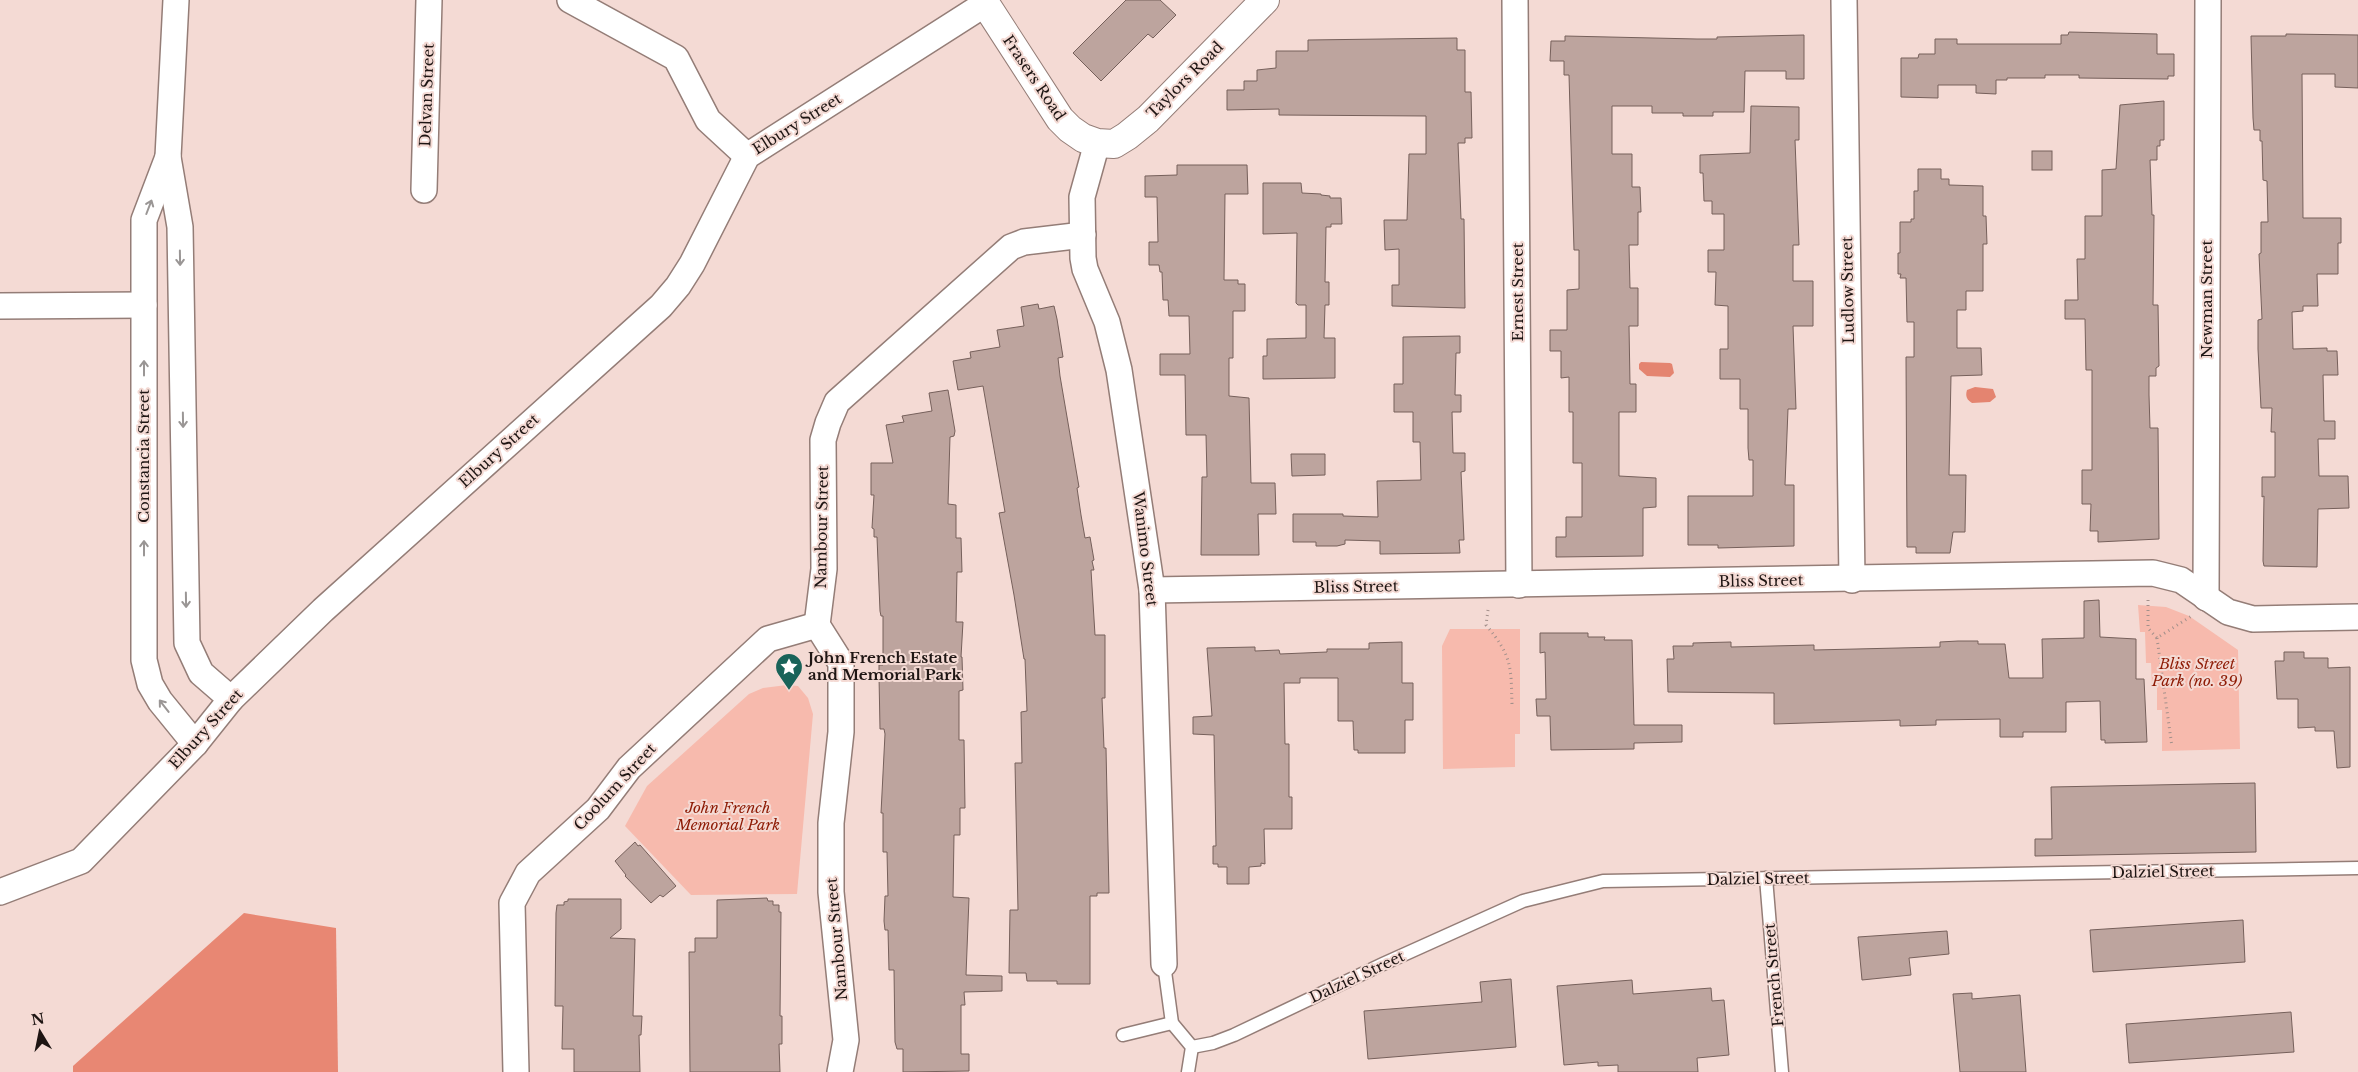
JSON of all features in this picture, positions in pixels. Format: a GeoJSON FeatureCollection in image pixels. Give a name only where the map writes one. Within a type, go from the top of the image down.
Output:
{"type":"FeatureCollection","features":[{"type":"Feature","properties":{"kind":"street","name":"Constancia Street"},"geometry":{"type":"LineString","coordinates":[[176,0],[168,157],[180,227],[186,643],[201,673],[231,699]]}},
{"type":"Feature","properties":{"kind":"street","name":"Delvan Street"},"geometry":{"type":"LineString","coordinates":[[424,190],[430,0]]}},
{"type":"Feature","properties":{"kind":"street"},"geometry":{"type":"LineString","coordinates":[[570,0],[676,58],[708,120],[747,156]]}},
{"type":"Feature","properties":{"kind":"street","name":"Taylors Road"},"geometry":{"type":"LineString","coordinates":[[1097,143],[1114,144],[1148,119],[1265,0]]}},
{"type":"Feature","properties":{"kind":"street","name":"Ernest Street"},"geometry":{"type":"LineString","coordinates":[[1515,0],[1519,585]]}},
{"type":"Feature","properties":{"kind":"street","name":"Ludlow Street"},"geometry":{"type":"LineString","coordinates":[[1844,0],[1852,580]]}},
{"type":"Feature","properties":{"kind":"street","name":"Newman Street"},"geometry":{"type":"LineString","coordinates":[[2200,606],[2208,0]]}},
{"type":"Feature","properties":{"kind":"street","name":"Elbury Street"},"geometry":{"type":"LineString","coordinates":[[0,892],[81,861],[195,744],[231,699],[330,603],[661,306],[678,286],[692,264],[747,156],[984,2]]}},
{"type":"Feature","properties":{"kind":"street","name":"Frasers Road"},"geometry":{"type":"LineString","coordinates":[[984,2],[1060,119],[1083,138],[1097,143]]}},
{"type":"Feature","properties":{"kind":"street","name":"Wanimo Street"},"geometry":{"type":"LineString","coordinates":[[1097,143],[1082,197],[1085,270],[1107,322],[1119,370],[1152,590],[1164,964]]}},
{"type":"Feature","properties":{"kind":"street","name":"Constancia Street"},"geometry":{"type":"LineString","coordinates":[[168,157],[144,220],[144,660],[150,684],[155,693],[195,744]]}},
{"type":"Feature","properties":{"kind":"street","name":"Nambour Street"},"geometry":{"type":"LineString","coordinates":[[840,1072],[846,1040],[831,892],[831,823],[841,732],[841,663],[818,625],[824,569],[823,440],[837,402],[1011,247],[1024,242],[1083,235]]}},
{"type":"Feature","properties":{"kind":"street"},"geometry":{"type":"LineString","coordinates":[[0,306],[144,305]]}},
{"type":"Feature","properties":{"kind":"street","name":"Bliss Street"},"geometry":{"type":"LineString","coordinates":[[1152,590],[1852,580],[2153,573],[2181,580],[2200,606],[2253,619],[2358,616]]}},
{"type":"Feature","properties":{"kind":"street","name":"Coolum Street"},"geometry":{"type":"LineString","coordinates":[[516,1072],[512,903],[528,873],[598,809],[629,768],[768,639],[818,625]]}},
{"type":"Feature","properties":{"kind":"lane","name":"Dalziel Street"},"geometry":{"type":"LineString","coordinates":[[1192,1047],[1213,1043],[1234,1035],[1383,964],[1523,901],[1603,881],[2358,868]]}},
{"type":"Feature","properties":{"kind":"lane","name":"French Street"},"geometry":{"type":"LineString","coordinates":[[1766,878],[1782,1072]]}},
{"type":"Feature","properties":{"kind":"lane"},"geometry":{"type":"LineString","coordinates":[[1164,964],[1172,1023],[1192,1047],[1188,1072]]}},
{"type":"Feature","properties":{"kind":"lane"},"geometry":{"type":"LineString","coordinates":[[1123,1035],[1172,1023]]}},
{"type":"Feature","properties":{"kind":"path"},"geometry":{"type":"LineString","coordinates":[[2148,600],[2148,628],[2157,638],[2172,747]]}},
{"type":"Feature","properties":{"kind":"path"},"geometry":{"type":"LineString","coordinates":[[2157,638],[2200,606]]}},
{"type":"Feature","properties":{"kind":"path"},"geometry":{"type":"LineString","coordinates":[[1488,610],[1486,625],[1502,644],[1511,670],[1512,705]]}},
{"type":"Feature","properties":{"kind":"green space","name":"Bliss Street Park (no. 39)"},"geometry":{"type":"Polygon","coordinates":[[[2138,605],[2166,607],[2189,616],[2238,650],[2240,749],[2162,751],[2162,710],[2157,710],[2157,686],[2152,686],[2151,663],[2146,663],[2145,632],[2140,632],[2138,605]]]}},
{"type":"Feature","properties":{"kind":"green space"},"geometry":{"type":"Polygon","coordinates":[[[1450,629],[1520,629],[1520,734],[1515,734],[1515,767],[1443,769],[1442,646],[1450,629]]]}},
{"type":"Feature","properties":{"kind":"green space","name":"John French Memorial Park"},"geometry":{"type":"Polygon","coordinates":[[[787,685],[798,686],[808,698],[813,714],[797,894],[691,895],[625,826],[647,786],[749,694],[763,688],[787,685]]]}},
{"type":"Feature","properties":{"kind":"shaded area"},"geometry":{"type":"Polygon","coordinates":[[[1641,362],[1670,363],[1674,373],[1670,377],[1647,376],[1639,369],[1641,362]]]}},
{"type":"Feature","properties":{"kind":"shaded area"},"geometry":{"type":"Polygon","coordinates":[[[1975,387],[1993,389],[1996,397],[1990,402],[1972,403],[1967,398],[1966,392],[1975,387]]]}},
{"type":"Feature","properties":{"kind":"shaded area"},"geometry":{"type":"Polygon","coordinates":[[[244,913],[336,928],[338,1072],[73,1072],[73,1066],[244,913]]]}},
{"type":"Feature","properties":{"kind":"building"},"geometry":{"type":"Polygon","coordinates":[[[1126,0],[1160,0],[1176,15],[1153,38],[1148,34],[1101,81],[1073,53],[1126,0]]]}},
{"type":"Feature","properties":{"kind":"building"},"geometry":{"type":"Polygon","coordinates":[[[2069,32],[2157,34],[2157,54],[2174,54],[2174,76],[2168,76],[2168,79],[2079,78],[2079,75],[2045,75],[2045,78],[2007,78],[2007,80],[1996,80],[1996,94],[1976,93],[1976,85],[1938,85],[1938,98],[1901,97],[1901,58],[1918,58],[1919,54],[1935,54],[1935,39],[1957,39],[1957,44],[2061,44],[2061,35],[2068,35],[2069,32]]]}},
{"type":"Feature","properties":{"kind":"building"},"geometry":{"type":"Polygon","coordinates":[[[2286,34],[2358,35],[2358,88],[2335,87],[2335,74],[2302,74],[2303,218],[2341,218],[2341,243],[2338,243],[2338,274],[2317,274],[2318,306],[2303,306],[2303,311],[2292,312],[2293,349],[2327,348],[2327,351],[2337,351],[2338,375],[2323,375],[2324,421],[2335,421],[2335,439],[2318,439],[2319,476],[2348,476],[2349,508],[2318,509],[2317,567],[2264,566],[2263,561],[2264,496],[2262,497],[2262,477],[2275,477],[2275,432],[2271,432],[2272,408],[2261,408],[2258,349],[2258,320],[2262,319],[2259,254],[2261,253],[2261,222],[2268,222],[2267,181],[2263,180],[2260,130],[2254,130],[2251,36],[2286,36],[2286,34]]]}},
{"type":"Feature","properties":{"kind":"building"},"geometry":{"type":"Polygon","coordinates":[[[1804,35],[1804,79],[1786,79],[1786,71],[1745,71],[1744,112],[1713,112],[1713,116],[1683,116],[1683,113],[1652,113],[1652,106],[1612,106],[1612,154],[1632,154],[1632,187],[1640,187],[1641,212],[1638,212],[1638,245],[1629,245],[1630,288],[1638,288],[1638,326],[1629,326],[1630,384],[1636,384],[1636,412],[1619,412],[1619,476],[1656,478],[1656,507],[1643,508],[1643,556],[1556,557],[1556,537],[1566,537],[1566,517],[1582,517],[1582,463],[1573,463],[1573,412],[1569,412],[1569,377],[1561,378],[1561,351],[1550,351],[1550,330],[1567,330],[1567,290],[1579,289],[1579,250],[1574,250],[1569,75],[1564,75],[1564,61],[1550,61],[1551,41],[1565,41],[1565,36],[1717,39],[1717,37],[1804,35]]]}},
{"type":"Feature","properties":{"kind":"building"},"geometry":{"type":"Polygon","coordinates":[[[1457,38],[1457,50],[1465,50],[1465,92],[1471,92],[1472,138],[1465,138],[1465,143],[1458,143],[1461,219],[1464,219],[1465,308],[1392,306],[1392,285],[1399,285],[1399,249],[1385,250],[1384,220],[1407,220],[1409,154],[1426,154],[1426,116],[1279,115],[1279,109],[1227,110],[1227,90],[1244,90],[1244,81],[1257,81],[1257,70],[1276,68],[1276,51],[1308,51],[1308,40],[1457,38]]]}},
{"type":"Feature","properties":{"kind":"building"},"geometry":{"type":"Polygon","coordinates":[[[2164,101],[2164,140],[2160,140],[2160,146],[2157,146],[2157,160],[2150,160],[2152,215],[2154,215],[2153,305],[2158,305],[2159,366],[2156,368],[2156,376],[2149,376],[2149,395],[2150,428],[2158,428],[2159,539],[2098,542],[2098,531],[2090,531],[2091,504],[2082,504],[2082,470],[2092,470],[2092,370],[2086,370],[2085,319],[2065,319],[2065,300],[2078,300],[2077,259],[2085,259],[2085,216],[2102,216],[2102,170],[2116,169],[2120,105],[2164,101]]]}},
{"type":"Feature","properties":{"kind":"building"},"geometry":{"type":"Polygon","coordinates":[[[1751,106],[1799,107],[1799,140],[1795,140],[1799,245],[1793,245],[1793,281],[1813,281],[1813,326],[1793,326],[1796,409],[1788,409],[1785,485],[1794,485],[1794,546],[1718,548],[1718,545],[1688,545],[1688,496],[1753,496],[1753,460],[1749,460],[1748,448],[1748,409],[1740,409],[1740,379],[1720,379],[1720,349],[1728,349],[1728,306],[1715,305],[1716,272],[1708,272],[1708,250],[1724,250],[1724,214],[1712,214],[1712,201],[1704,201],[1703,173],[1700,173],[1700,155],[1750,153],[1751,106]]]}},
{"type":"Feature","properties":{"kind":"building"},"geometry":{"type":"Polygon","coordinates":[[[2032,151],[2052,151],[2052,170],[2032,170],[2032,151]]]}},
{"type":"Feature","properties":{"kind":"building"},"geometry":{"type":"Polygon","coordinates":[[[1177,165],[1247,165],[1248,194],[1225,194],[1224,280],[1238,280],[1238,284],[1245,284],[1245,311],[1233,311],[1233,358],[1229,358],[1229,396],[1249,398],[1251,483],[1275,483],[1276,514],[1258,514],[1259,555],[1201,555],[1202,477],[1207,477],[1206,435],[1186,435],[1185,375],[1160,375],[1160,354],[1190,354],[1189,316],[1169,316],[1168,300],[1163,300],[1162,272],[1160,272],[1159,265],[1149,265],[1149,242],[1158,242],[1157,197],[1145,197],[1145,176],[1177,175],[1177,165]]]}},
{"type":"Feature","properties":{"kind":"building"},"geometry":{"type":"Polygon","coordinates":[[[1918,169],[1941,169],[1941,179],[1949,179],[1949,185],[1983,186],[1983,216],[1986,216],[1987,244],[1983,244],[1983,291],[1966,291],[1966,310],[1957,310],[1957,348],[1981,348],[1982,375],[1951,376],[1949,475],[1966,475],[1965,532],[1953,532],[1950,553],[1916,553],[1916,547],[1907,547],[1906,357],[1914,357],[1914,322],[1907,322],[1906,278],[1900,278],[1901,274],[1898,274],[1898,253],[1900,253],[1900,222],[1911,222],[1911,219],[1914,219],[1914,191],[1918,191],[1918,169]]]}},
{"type":"Feature","properties":{"kind":"building"},"geometry":{"type":"Polygon","coordinates":[[[1263,183],[1301,183],[1302,193],[1341,198],[1342,224],[1331,224],[1331,227],[1326,227],[1325,282],[1329,282],[1329,305],[1325,305],[1324,338],[1335,338],[1335,378],[1263,379],[1263,356],[1267,356],[1267,339],[1306,338],[1306,305],[1298,305],[1296,303],[1297,233],[1263,234],[1263,183]]]}},
{"type":"Feature","properties":{"kind":"building"},"geometry":{"type":"Polygon","coordinates":[[[1038,304],[1039,309],[1054,306],[1057,319],[1063,357],[1058,358],[1060,376],[1079,487],[1077,488],[1081,515],[1085,538],[1090,537],[1094,560],[1092,561],[1094,570],[1091,570],[1095,635],[1105,635],[1105,698],[1102,698],[1104,748],[1106,748],[1109,893],[1097,893],[1097,896],[1090,896],[1090,984],[1057,984],[1057,981],[1027,981],[1026,973],[1009,973],[1010,910],[1018,910],[1015,763],[1022,763],[1021,712],[1027,711],[1025,659],[999,513],[1005,512],[983,386],[958,390],[953,361],[971,358],[970,352],[1000,347],[997,330],[1024,326],[1021,307],[1038,304]]]}},
{"type":"Feature","properties":{"kind":"building"},"geometry":{"type":"Polygon","coordinates":[[[1460,336],[1460,353],[1456,353],[1455,395],[1461,395],[1461,412],[1452,412],[1453,453],[1465,453],[1465,471],[1461,472],[1464,540],[1459,540],[1460,553],[1380,554],[1380,541],[1345,540],[1345,544],[1337,546],[1316,546],[1316,542],[1293,542],[1293,514],[1343,514],[1343,516],[1378,517],[1377,481],[1421,480],[1420,442],[1413,442],[1413,412],[1394,412],[1394,384],[1403,384],[1403,337],[1460,336]]]}},
{"type":"Feature","properties":{"kind":"building"},"geometry":{"type":"Polygon","coordinates":[[[948,390],[955,431],[954,436],[950,437],[948,504],[956,505],[956,538],[961,538],[962,572],[957,572],[956,622],[963,622],[961,657],[963,690],[959,691],[959,740],[964,740],[965,808],[960,808],[960,835],[954,835],[953,897],[969,898],[966,975],[1002,976],[1002,991],[964,992],[965,1005],[961,1005],[961,1054],[969,1054],[969,1071],[903,1072],[903,1049],[897,1049],[895,1042],[894,970],[889,970],[888,930],[885,930],[884,921],[885,896],[888,896],[887,852],[883,852],[883,813],[881,813],[885,734],[884,729],[880,729],[879,676],[879,665],[883,665],[883,616],[881,616],[880,611],[877,537],[874,537],[874,529],[872,528],[874,495],[871,495],[871,463],[893,463],[886,425],[904,422],[902,416],[932,411],[929,393],[948,390]]]}},
{"type":"Feature","properties":{"kind":"building"},"geometry":{"type":"Polygon","coordinates":[[[1291,454],[1325,454],[1325,475],[1292,476],[1291,454]]]}},
{"type":"Feature","properties":{"kind":"building"},"geometry":{"type":"Polygon","coordinates":[[[2099,600],[2100,637],[2136,639],[2136,679],[2144,679],[2147,742],[2105,743],[2105,740],[2101,740],[2100,701],[2066,702],[2066,732],[2023,732],[2023,737],[2000,737],[2000,719],[1936,720],[1936,725],[1900,726],[1900,720],[1774,724],[1774,693],[1668,692],[1667,659],[1674,659],[1673,646],[1693,646],[1693,643],[1731,642],[1731,647],[1814,645],[1814,650],[1940,647],[1940,642],[1978,641],[1978,644],[2005,644],[2009,678],[2043,678],[2042,639],[2084,638],[2084,601],[2099,600]]]}},
{"type":"Feature","properties":{"kind":"building"},"geometry":{"type":"Polygon","coordinates":[[[1540,633],[1588,633],[1588,637],[1605,637],[1604,640],[1632,640],[1634,725],[1682,725],[1682,742],[1634,743],[1634,749],[1551,750],[1550,716],[1537,716],[1536,699],[1546,699],[1545,652],[1540,653],[1540,633]]]}},
{"type":"Feature","properties":{"kind":"building"},"geometry":{"type":"Polygon","coordinates":[[[1402,642],[1402,683],[1413,683],[1413,720],[1405,720],[1405,753],[1358,753],[1358,750],[1354,750],[1353,721],[1338,721],[1338,678],[1300,678],[1300,683],[1284,683],[1285,744],[1289,744],[1289,797],[1292,797],[1292,829],[1264,829],[1265,864],[1261,863],[1261,866],[1249,867],[1249,884],[1227,884],[1227,867],[1218,867],[1218,864],[1213,864],[1213,846],[1216,846],[1214,735],[1193,734],[1193,717],[1212,716],[1207,648],[1255,647],[1255,651],[1279,650],[1280,654],[1327,652],[1327,649],[1369,649],[1369,643],[1402,642]]]}},
{"type":"Feature","properties":{"kind":"building"},"geometry":{"type":"Polygon","coordinates":[[[2284,652],[2304,652],[2304,658],[2328,658],[2328,668],[2350,667],[2350,767],[2337,768],[2334,731],[2315,731],[2315,727],[2298,728],[2298,699],[2277,699],[2275,661],[2284,661],[2284,652]]]}},
{"type":"Feature","properties":{"kind":"building"},"geometry":{"type":"Polygon","coordinates":[[[2255,783],[2256,852],[2035,856],[2035,839],[2052,839],[2051,787],[2255,783]]]}},
{"type":"Feature","properties":{"kind":"building"},"geometry":{"type":"Polygon","coordinates":[[[635,842],[638,846],[640,845],[676,886],[663,897],[660,895],[651,903],[625,876],[615,861],[635,842]]]}},
{"type":"Feature","properties":{"kind":"building"},"geometry":{"type":"Polygon","coordinates":[[[767,898],[768,901],[773,901],[773,905],[779,905],[779,912],[781,912],[780,1016],[782,1016],[782,1044],[779,1044],[780,1072],[690,1072],[689,952],[695,952],[695,938],[717,938],[717,900],[767,898]]]}},
{"type":"Feature","properties":{"kind":"building"},"geometry":{"type":"Polygon","coordinates":[[[568,899],[621,899],[621,929],[610,938],[635,939],[633,1016],[642,1016],[641,1035],[639,1035],[640,1072],[574,1072],[574,1049],[562,1049],[563,1006],[555,1006],[556,913],[557,905],[564,905],[564,902],[568,901],[568,899]]]}},
{"type":"Feature","properties":{"kind":"building"},"geometry":{"type":"Polygon","coordinates":[[[2243,920],[2245,962],[2093,972],[2090,930],[2243,920]]]}},
{"type":"Feature","properties":{"kind":"building"},"geometry":{"type":"Polygon","coordinates":[[[1947,931],[1949,954],[1909,958],[1911,975],[1862,980],[1858,937],[1947,931]]]}},
{"type":"Feature","properties":{"kind":"building"},"geometry":{"type":"Polygon","coordinates":[[[1511,979],[1516,1047],[1368,1059],[1364,1011],[1482,1002],[1480,982],[1511,979]]]}},
{"type":"Feature","properties":{"kind":"building"},"geometry":{"type":"Polygon","coordinates":[[[1632,980],[1633,994],[1711,988],[1712,1001],[1724,1000],[1729,1055],[1697,1058],[1698,1072],[1618,1072],[1618,1065],[1598,1066],[1598,1062],[1564,1065],[1557,986],[1632,980]]]}},
{"type":"Feature","properties":{"kind":"building"},"geometry":{"type":"Polygon","coordinates":[[[1972,993],[1972,999],[2020,995],[2026,1072],[1960,1072],[1953,994],[1972,993]]]}},
{"type":"Feature","properties":{"kind":"building"},"geometry":{"type":"Polygon","coordinates":[[[2291,1012],[2294,1052],[2129,1063],[2126,1024],[2291,1012]]]}},
{"type":"Feature","properties":{"kind":"place","name":"John French Estate and Memorial Park"},"geometry":{"type":"Point","coordinates":[789,691]}}]}
